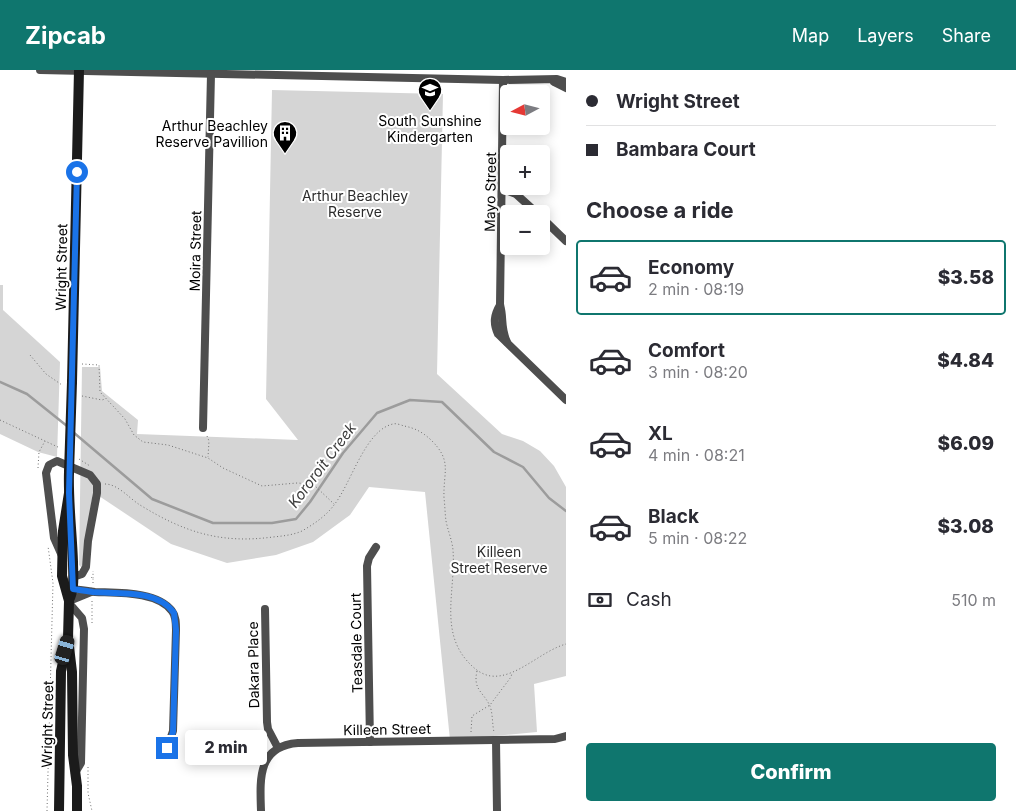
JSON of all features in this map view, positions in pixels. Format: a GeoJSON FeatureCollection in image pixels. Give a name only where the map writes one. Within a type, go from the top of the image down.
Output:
{"type":"FeatureCollection","features":[{"type":"Feature","properties":{"kind":"street"},"geometry":{"type":"LineString","coordinates":[[40,70],[212,74],[386,74],[503,80],[557,79],[566,82]]}},
{"type":"Feature","properties":{"kind":"street","name":"Wright Street"},"geometry":{"type":"LineString","coordinates":[[77,811],[72,672],[68,638],[69,589],[73,575],[69,493],[79,71]]}},
{"type":"Feature","properties":{"kind":"street","name":"Moira Street"},"geometry":{"type":"LineString","coordinates":[[203,428],[212,74]]}},
{"type":"Feature","properties":{"kind":"street","name":"Mayo Street"},"geometry":{"type":"LineString","coordinates":[[503,80],[503,145]]}},
{"type":"Feature","properties":{"kind":"street"},"geometry":{"type":"LineString","coordinates":[[549,80],[566,88]]}},
{"type":"Feature","properties":{"kind":"street","name":"Mayo Street"},"geometry":{"type":"LineString","coordinates":[[502,195],[500,305],[502,332],[506,342],[566,400]]}},
{"type":"Feature","properties":{"kind":"street"},"geometry":{"type":"LineString","coordinates":[[517,195],[527,203]]}},
{"type":"Feature","properties":{"kind":"street"},"geometry":{"type":"LineString","coordinates":[[502,198],[516,199],[527,203]]}},
{"type":"Feature","properties":{"kind":"street"},"geometry":{"type":"LineString","coordinates":[[550,226],[566,241]]}},
{"type":"Feature","properties":{"kind":"street"},"geometry":{"type":"LineString","coordinates":[[46,474],[49,464],[60,461],[90,475],[97,484],[86,566],[82,574],[73,575],[62,558]]}},
{"type":"Feature","properties":{"kind":"street","name":"Wright Street"},"geometry":{"type":"LineString","coordinates":[[46,474],[54,538],[62,558]]}},
{"type":"Feature","properties":{"kind":"street","name":"Wright Street"},"geometry":{"type":"LineString","coordinates":[[69,493],[63,531],[62,558],[62,578],[69,589]]}},
{"type":"Feature","properties":{"kind":"street","name":"Teasdale Court"},"geometry":{"type":"LineString","coordinates":[[370,742],[367,566],[369,558],[376,547]]}},
{"type":"Feature","properties":{"kind":"street"},"geometry":{"type":"LineString","coordinates":[[69,589],[93,592],[135,593],[160,602],[174,613],[176,630],[173,732],[167,748]]}},
{"type":"Feature","properties":{"kind":"street"},"geometry":{"type":"LineString","coordinates":[[69,602],[79,596],[93,592]]}},
{"type":"Feature","properties":{"kind":"street","name":"Wright Street"},"geometry":{"type":"LineString","coordinates":[[69,602],[82,618],[84,629],[81,763],[75,773]]}},
{"type":"Feature","properties":{"kind":"street","name":"Dakara Place"},"geometry":{"type":"LineString","coordinates":[[265,609],[266,722],[278,748]]}},
{"type":"Feature","properties":{"kind":"street","name":"Wright Street"},"geometry":{"type":"LineString","coordinates":[[59,811],[61,671],[68,638]]}},
{"type":"Feature","properties":{"kind":"street","name":"Killeen Street"},"geometry":{"type":"LineString","coordinates":[[278,748],[298,742],[554,739],[566,736]]}},
{"type":"Feature","properties":{"kind":"street"},"geometry":{"type":"LineString","coordinates":[[496,740],[497,811]]}},
{"type":"Feature","properties":{"kind":"street"},"geometry":{"type":"LineString","coordinates":[[261,811],[260,778],[262,769],[267,759],[278,748]]}},
{"type":"Feature","properties":{"kind":"path"},"geometry":{"type":"LineString","coordinates":[[72,364],[99,365],[100,392],[124,419],[134,435],[143,442],[168,445],[208,458],[223,468],[262,486],[297,483],[313,484],[335,504]]}},
{"type":"Feature","properties":{"kind":"path"},"geometry":{"type":"LineString","coordinates":[[0,420],[46,440],[63,450]]}},
{"type":"Feature","properties":{"kind":"path"},"geometry":{"type":"LineString","coordinates":[[104,481],[105,484],[113,485],[135,502],[166,521],[210,537],[256,539],[292,535],[319,520],[335,504],[370,441],[381,430],[394,424],[416,428],[430,439],[444,455],[446,471],[444,490],[446,522],[453,548],[453,582],[450,615],[452,634],[461,655],[477,671],[490,676],[512,672],[540,655],[566,644]]}},
{"type":"Feature","properties":{"kind":"path"},"geometry":{"type":"LineString","coordinates":[[203,428],[209,441],[208,458]]}},
{"type":"Feature","properties":{"kind":"path"},"geometry":{"type":"LineString","coordinates":[[46,440],[39,452],[38,462],[39,473],[46,474]]}},
{"type":"Feature","properties":{"kind":"path"},"geometry":{"type":"LineString","coordinates":[[79,459],[93,468]]}},
{"type":"Feature","properties":{"kind":"path"},"geometry":{"type":"LineString","coordinates":[[47,539],[53,583],[47,811]]}},
{"type":"Feature","properties":{"kind":"path"},"geometry":{"type":"LineString","coordinates":[[477,671],[476,680],[479,691],[490,705],[496,740]]}},
{"type":"Feature","properties":{"kind":"path"},"geometry":{"type":"LineString","coordinates":[[471,740],[472,716],[490,705],[511,677],[512,672]]}},
{"type":"Feature","properties":{"kind":"green space"},"geometry":{"type":"Polygon","coordinates":[[[272,90],[443,94],[437,374],[502,434],[523,441],[540,451],[554,466],[566,487],[566,676],[534,684],[537,732],[450,740],[425,492],[369,487],[350,515],[313,542],[276,555],[227,563],[171,544],[93,492],[82,568],[79,565],[82,367],[100,367],[102,391],[138,420],[137,434],[298,440],[266,399],[272,90]]]}},
{"type":"Feature","properties":{"kind":"green space"},"geometry":{"type":"Polygon","coordinates":[[[0,285],[3,285],[3,310],[60,362],[57,457],[38,452],[0,434],[0,285]]]}},
{"type":"Feature","properties":{"kind":"waterway","name":"Kororoit Creek"},"geometry":{"type":"LineString","coordinates":[[0,382],[27,394],[67,426]]}},
{"type":"Feature","properties":{"kind":"waterway","name":"Kororoit Creek"},"geometry":{"type":"LineString","coordinates":[[73,432],[152,499],[213,523],[272,523],[296,519],[310,502],[343,453],[377,413],[410,400],[442,402],[494,452],[523,467],[549,498],[566,511]]}},
{"type":"Feature","properties":{"kind":"place","name":"South Sunshine Kindergarten"},"geometry":{"type":"Point","coordinates":[430,111]}},
{"type":"Feature","properties":{"kind":"place","name":"Arthur Beachley Reserve Pavillion"},"geometry":{"type":"Point","coordinates":[285,154]}},
{"type":"Feature","properties":{"kind":"route"},"geometry":{"type":"LineString","coordinates":[[77,172],[69,493],[73,589],[93,592],[135,593],[160,602],[174,613],[176,630],[173,732],[167,748]]}},
{"type":"Feature","properties":{"kind":"park label","name":"Arthur Beachley Reserve"},"geometry":{"type":"Point","coordinates":[355,204]}},
{"type":"Feature","properties":{"kind":"park label","name":"Killeen Street Reserve"},"geometry":{"type":"Point","coordinates":[499,560]}}]}
